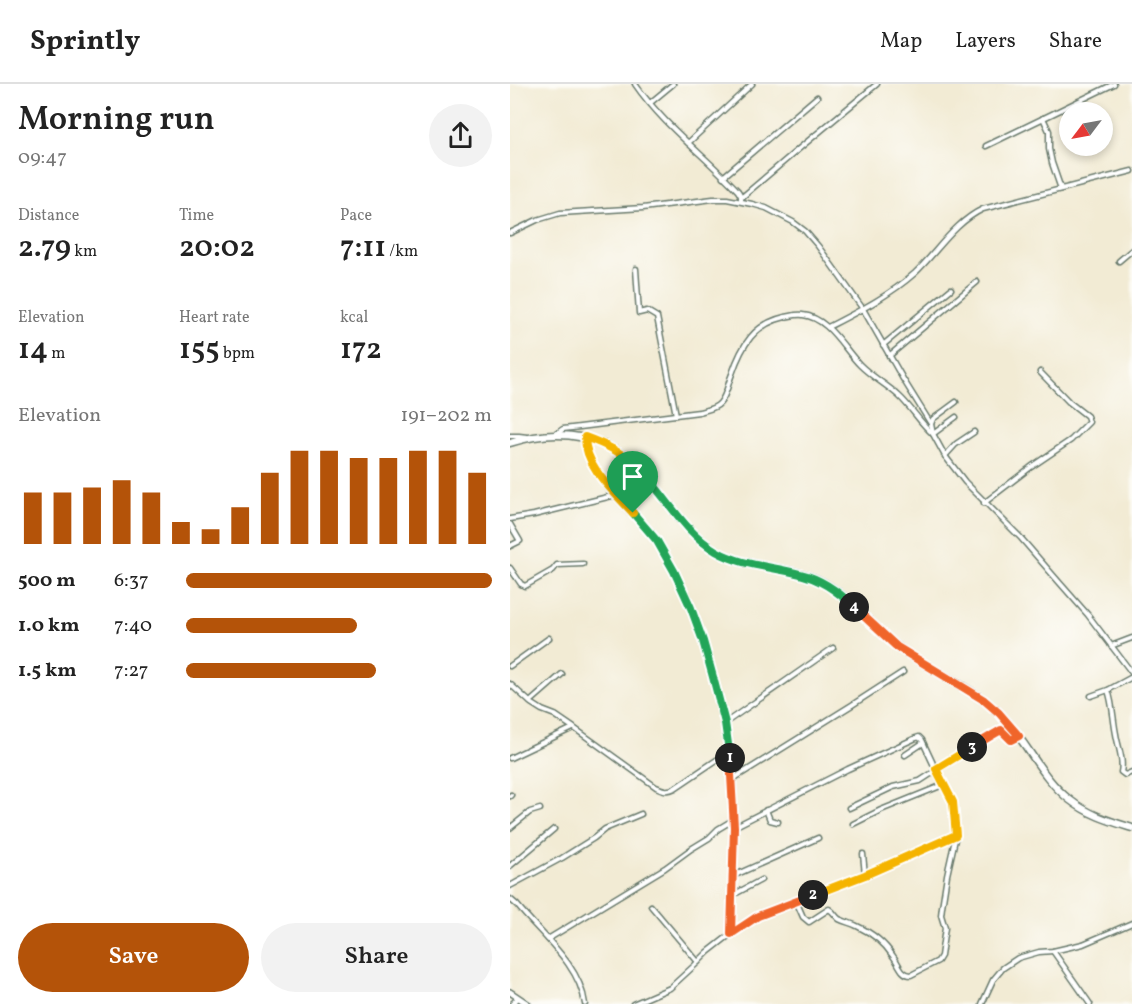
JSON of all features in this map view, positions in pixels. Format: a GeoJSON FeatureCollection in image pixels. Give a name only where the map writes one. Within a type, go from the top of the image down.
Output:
{"type":"FeatureCollection","features":[{"type":"Feature","properties":{"kind":"main road"},"geometry":{"type":"LineString","coordinates":[[510,443],[527,437],[555,434],[585,437],[606,445],[631,461],[644,473],[686,525],[714,550],[743,563],[817,579],[832,588],[897,647],[984,700],[999,713],[1019,736],[1050,780],[1070,800],[1091,814],[1132,828]]}},
{"type":"Feature","properties":{"kind":"street"},"geometry":{"type":"LineString","coordinates":[[635,84],[688,143],[738,191],[741,199]]}},
{"type":"Feature","properties":{"kind":"street"},"geometry":{"type":"LineString","coordinates":[[650,103],[674,84]]}},
{"type":"Feature","properties":{"kind":"street"},"geometry":{"type":"LineString","coordinates":[[688,143],[752,84]]}},
{"type":"Feature","properties":{"kind":"street"},"geometry":{"type":"LineString","coordinates":[[741,199],[877,84]]}},
{"type":"Feature","properties":{"kind":"street"},"geometry":{"type":"LineString","coordinates":[[986,146],[1114,84]]}},
{"type":"Feature","properties":{"kind":"street"},"geometry":{"type":"LineString","coordinates":[[723,177],[817,97]]}},
{"type":"Feature","properties":{"kind":"street"},"geometry":{"type":"LineString","coordinates":[[1043,118],[1049,131],[1049,149],[1061,189]]}},
{"type":"Feature","properties":{"kind":"street"},"geometry":{"type":"LineString","coordinates":[[828,327],[875,303],[904,282],[963,222],[983,209],[1132,171]]}},
{"type":"Feature","properties":{"kind":"street"},"geometry":{"type":"LineString","coordinates":[[510,233],[537,220],[571,211],[643,208],[713,199],[741,199],[780,214],[805,231],[863,309],[931,424],[933,434],[945,456],[965,482],[1020,537],[1088,615],[1132,675],[1108,690],[1091,696]]}},
{"type":"Feature","properties":{"kind":"street"},"geometry":{"type":"LineString","coordinates":[[1119,261],[1132,250]]}},
{"type":"Feature","properties":{"kind":"street"},"geometry":{"type":"LineString","coordinates":[[636,269],[639,313],[647,311],[657,317],[676,415]]}},
{"type":"Feature","properties":{"kind":"street"},"geometry":{"type":"LineString","coordinates":[[890,356],[977,282]]}},
{"type":"Feature","properties":{"kind":"street"},"geometry":{"type":"LineString","coordinates":[[883,345],[951,289]]}},
{"type":"Feature","properties":{"kind":"street"},"geometry":{"type":"LineString","coordinates":[[555,434],[563,429],[699,412],[712,408],[719,404],[725,395],[732,372],[751,336],[761,326],[782,318],[801,315],[813,317],[828,327],[859,363],[899,396],[925,428],[933,434]]}},
{"type":"Feature","properties":{"kind":"street"},"geometry":{"type":"LineString","coordinates":[[984,503],[1071,440],[1089,422],[1087,416],[1069,402],[1040,372]]}},
{"type":"Feature","properties":{"kind":"street"},"geometry":{"type":"LineString","coordinates":[[931,424],[933,419],[956,402]]}},
{"type":"Feature","properties":{"kind":"street"},"geometry":{"type":"LineString","coordinates":[[933,434],[956,417]]}},
{"type":"Feature","properties":{"kind":"street"},"geometry":{"type":"LineString","coordinates":[[945,456],[956,444],[974,432]]}},
{"type":"Feature","properties":{"kind":"street"},"geometry":{"type":"LineString","coordinates":[[510,436],[527,437]]}},
{"type":"Feature","properties":{"kind":"street"},"geometry":{"type":"LineString","coordinates":[[585,437],[587,455],[601,477],[657,541],[674,571],[703,641],[725,723],[730,752],[734,827],[731,934]]}},
{"type":"Feature","properties":{"kind":"street"},"geometry":{"type":"LineString","coordinates":[[510,519],[616,495]]}},
{"type":"Feature","properties":{"kind":"street"},"geometry":{"type":"LineString","coordinates":[[510,524],[520,541],[510,546]]}},
{"type":"Feature","properties":{"kind":"street"},"geometry":{"type":"LineString","coordinates":[[510,568],[522,586],[525,586],[553,570],[556,565],[583,564]]}},
{"type":"Feature","properties":{"kind":"street"},"geometry":{"type":"LineString","coordinates":[[510,666],[549,638]]}},
{"type":"Feature","properties":{"kind":"street"},"geometry":{"type":"LineString","coordinates":[[1111,646],[1132,638]]}},
{"type":"Feature","properties":{"kind":"street"},"geometry":{"type":"LineString","coordinates":[[725,723],[833,648]]}},
{"type":"Feature","properties":{"kind":"street"},"geometry":{"type":"LineString","coordinates":[[732,779],[903,672]]}},
{"type":"Feature","properties":{"kind":"street"},"geometry":{"type":"LineString","coordinates":[[530,702],[562,674]]}},
{"type":"Feature","properties":{"kind":"street"},"geometry":{"type":"LineString","coordinates":[[510,684],[530,702],[555,715],[656,787],[665,791],[675,788],[730,752]]}},
{"type":"Feature","properties":{"kind":"street"},"geometry":{"type":"LineString","coordinates":[[1108,690],[1121,753],[1121,772],[1125,775],[1132,772]]}},
{"type":"Feature","properties":{"kind":"street"},"geometry":{"type":"LineString","coordinates":[[510,758],[574,728]]}},
{"type":"Feature","properties":{"kind":"street"},"geometry":{"type":"LineString","coordinates":[[849,808],[893,787],[920,781],[999,730],[1002,730],[1011,740],[1019,736]]}},
{"type":"Feature","properties":{"kind":"street"},"geometry":{"type":"LineString","coordinates":[[734,827],[920,738],[953,802],[956,835],[942,907],[941,915],[945,928],[941,956],[938,960],[910,975],[903,974],[900,964],[888,948],[872,933],[838,918],[829,909],[809,922],[803,917],[796,901]]}},
{"type":"Feature","properties":{"kind":"street"},"geometry":{"type":"LineString","coordinates":[[905,755],[923,743]]}},
{"type":"Feature","properties":{"kind":"street"},"geometry":{"type":"LineString","coordinates":[[853,824],[943,785]]}},
{"type":"Feature","properties":{"kind":"street"},"geometry":{"type":"LineString","coordinates":[[510,828],[530,812],[540,809]]}},
{"type":"Feature","properties":{"kind":"street"},"geometry":{"type":"LineString","coordinates":[[766,810],[770,820],[778,822]]}},
{"type":"Feature","properties":{"kind":"street"},"geometry":{"type":"LineString","coordinates":[[510,886],[562,858],[605,829],[641,814]]}},
{"type":"Feature","properties":{"kind":"street"},"geometry":{"type":"LineString","coordinates":[[548,939],[665,868],[733,820]]}},
{"type":"Feature","properties":{"kind":"street"},"geometry":{"type":"LineString","coordinates":[[510,866],[554,829]]}},
{"type":"Feature","properties":{"kind":"street"},"geometry":{"type":"LineString","coordinates":[[633,1004],[670,988],[708,952],[758,916],[865,875],[956,835]]}},
{"type":"Feature","properties":{"kind":"street"},"geometry":{"type":"LineString","coordinates":[[733,876],[818,838]]}},
{"type":"Feature","properties":{"kind":"street"},"geometry":{"type":"LineString","coordinates":[[862,854],[865,875]]}},
{"type":"Feature","properties":{"kind":"street"},"geometry":{"type":"LineString","coordinates":[[732,895],[761,880]]}},
{"type":"Feature","properties":{"kind":"street"},"geometry":{"type":"LineString","coordinates":[[510,899],[518,905],[572,969],[582,989],[585,1004]]}},
{"type":"Feature","properties":{"kind":"street"},"geometry":{"type":"LineString","coordinates":[[651,906],[698,962]]}},
{"type":"Feature","properties":{"kind":"street"},"geometry":{"type":"LineString","coordinates":[[982,1004],[993,980],[1018,958],[1083,944],[1132,923]]}},
{"type":"Feature","properties":{"kind":"street"},"geometry":{"type":"LineString","coordinates":[[1053,951],[1090,1004]]}},
{"type":"Feature","properties":{"kind":"street"},"geometry":{"type":"LineString","coordinates":[[510,992],[528,1004]]}},
{"type":"Feature","properties":{"kind":"street"},"geometry":{"type":"LineString","coordinates":[[512,1004],[518,998]]}},
{"type":"Feature","properties":{"kind":"route"},"geometry":{"type":"LineString","coordinates":[[585,437],[606,445],[631,461],[644,473],[696,536],[714,550],[743,563],[817,579],[844,597],[897,647],[964,686],[999,713],[1019,736],[1011,740],[1002,730],[999,730],[936,769],[953,802],[956,835],[865,875],[758,916],[731,934],[734,827],[730,752],[725,723],[703,641],[691,608],[665,554],[644,524],[633,513],[594,467],[587,455],[585,437]]}}]}
